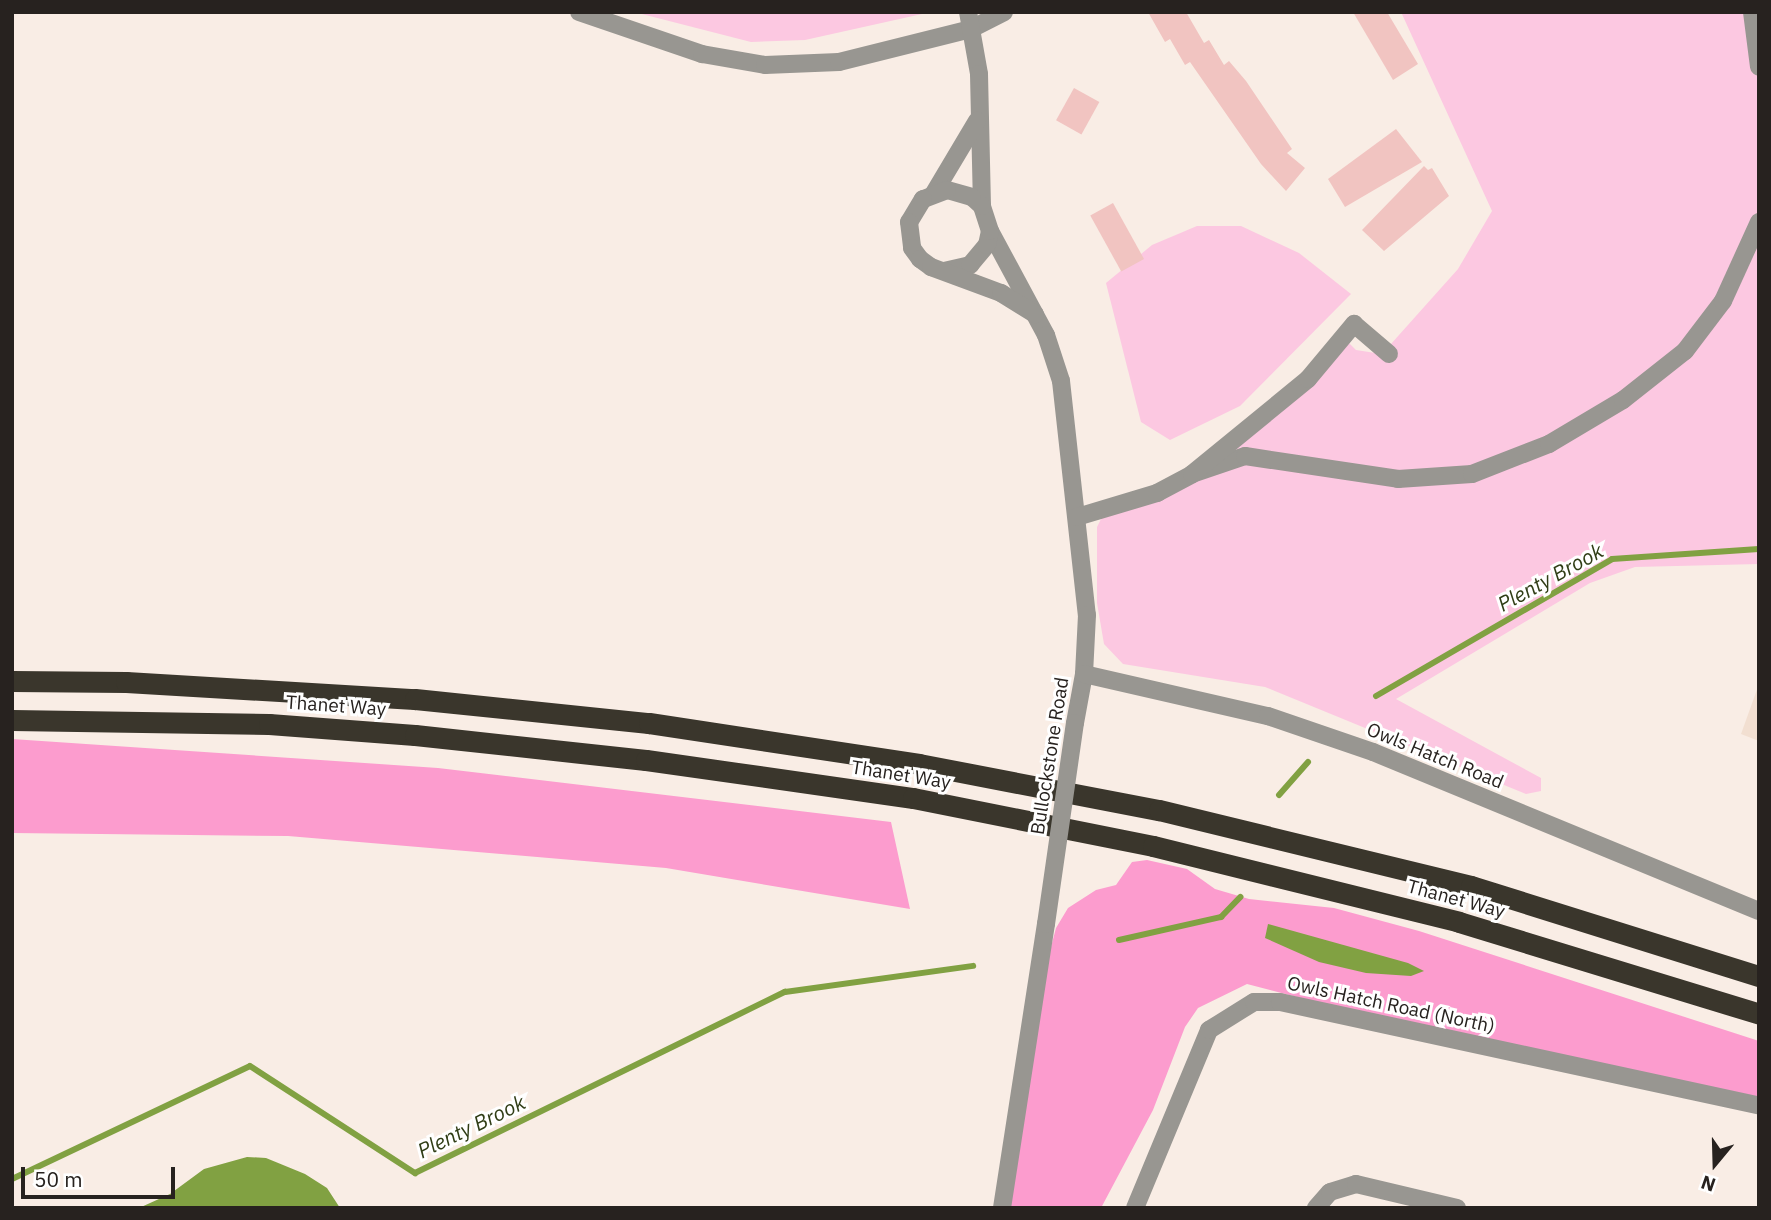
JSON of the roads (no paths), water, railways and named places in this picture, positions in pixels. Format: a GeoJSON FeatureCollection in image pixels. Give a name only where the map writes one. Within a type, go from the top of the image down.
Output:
{"type":"FeatureCollection","features":[{"type":"Feature","properties":{"kind":"highway","name":"Thanet Way"},"geometry":{"type":"LineString","coordinates":[[12,681],[126,682],[415,699],[649,723],[919,764],[1159,810],[1471,886],[1759,976]]}},
{"type":"Feature","properties":{"kind":"highway","name":"Thanet Way"},"geometry":{"type":"LineString","coordinates":[[12,720],[256,724],[415,735],[646,760],[913,799],[1153,846],[1460,922],[1759,1014]]}},
{"type":"Feature","properties":{"kind":"street"},"geometry":{"type":"LineString","coordinates":[[579,12],[702,54],[765,65],[839,62],[1004,12]]}},
{"type":"Feature","properties":{"kind":"street"},"geometry":{"type":"LineString","coordinates":[[1752,12],[1759,65]]}},
{"type":"Feature","properties":{"kind":"street","name":"Bullockstone Road"},"geometry":{"type":"LineString","coordinates":[[970,21],[979,74],[982,206],[990,231],[1035,314],[1061,382],[1087,615],[1084,674],[1074,723],[1002,1208]]}},
{"type":"Feature","properties":{"kind":"street","name":"Bullockstone Road"},"geometry":{"type":"LineString","coordinates":[[978,118],[934,193],[914,209],[908,235],[920,259],[1001,293],[1035,314]]}},
{"type":"Feature","properties":{"kind":"street"},"geometry":{"type":"LineString","coordinates":[[934,193],[960,192],[982,206]]}},
{"type":"Feature","properties":{"kind":"street"},"geometry":{"type":"LineString","coordinates":[[1077,517],[1157,493],[1192,474],[1245,456],[1398,479],[1472,474],[1549,444],[1623,400],[1685,351],[1723,301],[1759,222]]}},
{"type":"Feature","properties":{"kind":"street"},"geometry":{"type":"LineString","coordinates":[[944,271],[971,265],[988,244],[990,231]]}},
{"type":"Feature","properties":{"kind":"street"},"geometry":{"type":"LineString","coordinates":[[1192,474],[1308,379],[1354,324],[1389,354]]}},
{"type":"Feature","properties":{"kind":"street","name":"Owls Hatch Road"},"geometry":{"type":"LineString","coordinates":[[1084,674],[1268,716],[1373,752],[1759,911]]}},
{"type":"Feature","properties":{"kind":"street","name":"Owls Hatch Road (North)"},"geometry":{"type":"LineString","coordinates":[[1135,1208],[1209,1030],[1254,1002],[1280,1002],[1759,1106]]}},
{"type":"Feature","properties":{"kind":"street"},"geometry":{"type":"LineString","coordinates":[[1316,1208],[1330,1192],[1356,1184],[1457,1208]]}},
{"type":"Feature","properties":{"kind":"waterway","name":"Plenty Brook"},"geometry":{"type":"LineString","coordinates":[[1376,696],[1612,559],[1759,549]]}},
{"type":"Feature","properties":{"kind":"waterway","name":"Plenty Brook"},"geometry":{"type":"LineString","coordinates":[[1279,795],[1308,762]]}},
{"type":"Feature","properties":{"kind":"waterway","name":"Plenty Brook"},"geometry":{"type":"LineString","coordinates":[[1119,940],[1221,917],[1240,897]]}},
{"type":"Feature","properties":{"kind":"waterway","name":"Plenty Brook"},"geometry":{"type":"LineString","coordinates":[[12,1179],[250,1066],[415,1173],[785,992],[973,966]]}}]}
